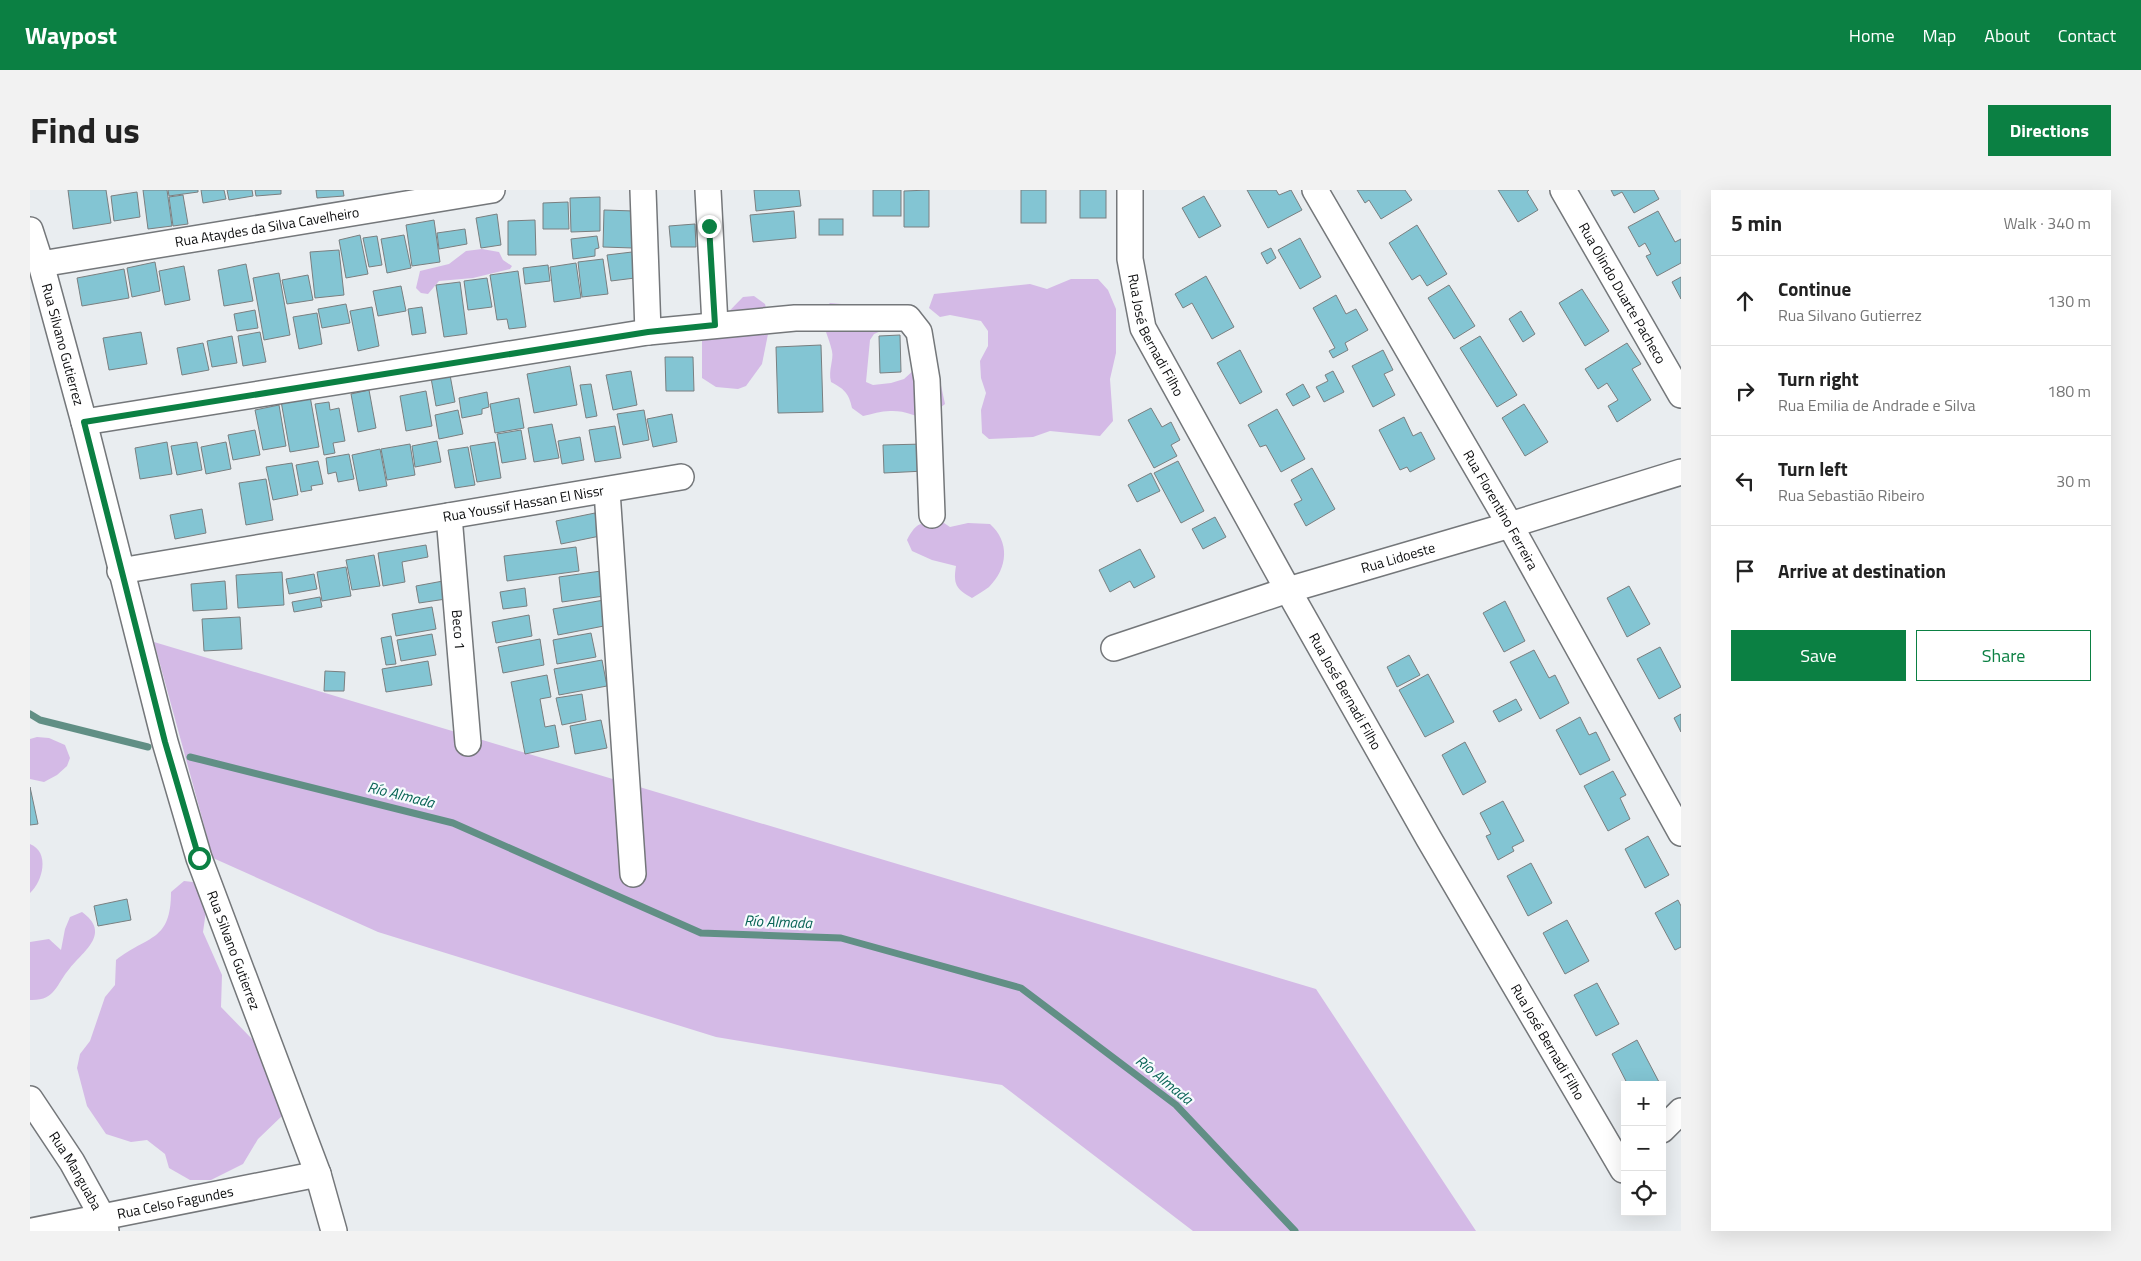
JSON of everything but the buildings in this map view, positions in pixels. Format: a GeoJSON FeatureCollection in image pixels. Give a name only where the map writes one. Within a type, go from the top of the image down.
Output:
{"type":"FeatureCollection","features":[{"type":"Feature","properties":{"kind":"street","name":"Rua Ataydes da Silva Cavelheiro"},"geometry":{"type":"LineString","coordinates":[[41,264],[492,190]]}},
{"type":"Feature","properties":{"kind":"street"},"geometry":{"type":"LineString","coordinates":[[643,190],[648,332]]}},
{"type":"Feature","properties":{"kind":"street"},"geometry":{"type":"LineString","coordinates":[[708,190],[715,325]]}},
{"type":"Feature","properties":{"kind":"street","name":"Rua José Bernadi Filho"},"geometry":{"type":"LineString","coordinates":[[1130,190],[1130,259],[1144,328],[1288,590],[1429,839],[1621,1164]]}},
{"type":"Feature","properties":{"kind":"street","name":"Rua Florentino Ferreira"},"geometry":{"type":"LineString","coordinates":[[1315,190],[1510,525],[1681,832]]}},
{"type":"Feature","properties":{"kind":"street","name":"Rua Olindo Duarte Pacheco"},"geometry":{"type":"LineString","coordinates":[[1563,190],[1681,395]]}},
{"type":"Feature","properties":{"kind":"street","name":"Rua Silvano Gutierrez"},"geometry":{"type":"LineString","coordinates":[[30,230],[84,422],[120,571],[165,742],[199,858],[318,1174],[334,1231]]}},
{"type":"Feature","properties":{"kind":"street"},"geometry":{"type":"LineString","coordinates":[[84,422],[648,332],[796,318],[908,318],[919,332],[927,380],[932,514]]}},
{"type":"Feature","properties":{"kind":"street","name":"Rua Lidoeste"},"geometry":{"type":"LineString","coordinates":[[1114,648],[1288,590],[1510,525],[1681,472]]}},
{"type":"Feature","properties":{"kind":"street"},"geometry":{"type":"LineString","coordinates":[[607,491],[681,477]]}},
{"type":"Feature","properties":{"kind":"street","name":"Rua Youssif Hassan El Nissr"},"geometry":{"type":"LineString","coordinates":[[120,571],[607,491],[633,874]]}},
{"type":"Feature","properties":{"kind":"street","name":"Beco 1"},"geometry":{"type":"LineString","coordinates":[[449,516],[468,743]]}},
{"type":"Feature","properties":{"kind":"street","name":"Rua Manguaba"},"geometry":{"type":"LineString","coordinates":[[30,1099],[72,1162],[104,1224]]}},
{"type":"Feature","properties":{"kind":"street"},"geometry":{"type":"LineString","coordinates":[[1666,1126],[1681,1111]]}},
{"type":"Feature","properties":{"kind":"street","name":"Rua Celso Fagundes"},"geometry":{"type":"LineString","coordinates":[[32,1231],[104,1224],[318,1174]]}},
{"type":"Feature","properties":{"kind":"shaded area"},"geometry":{"type":"Polygon","coordinates":[[[482,249],[499,252],[503,260],[512,266],[510,269],[473,278],[439,281],[428,294],[421,293],[416,288],[420,271],[449,264],[466,251],[482,249]]]}},
{"type":"Feature","properties":{"kind":"shaded area"},"geometry":{"type":"Polygon","coordinates":[[[1071,279],[1098,279],[1108,290],[1116,309],[1116,353],[1110,379],[1113,421],[1100,436],[1050,431],[1033,437],[989,439],[982,433],[981,410],[986,393],[981,378],[980,361],[988,346],[988,331],[981,321],[950,315],[940,317],[929,308],[934,294],[1030,284],[1047,289],[1071,279]]]}},
{"type":"Feature","properties":{"kind":"shaded area"},"geometry":{"type":"Polygon","coordinates":[[[754,296],[765,304],[770,324],[762,364],[746,386],[738,389],[716,387],[702,378],[702,339],[743,297],[754,296]]]}},
{"type":"Feature","properties":{"kind":"shaded area"},"geometry":{"type":"Polygon","coordinates":[[[830,303],[875,307],[888,328],[874,334],[870,340],[866,382],[873,385],[891,383],[904,379],[914,370],[934,370],[939,376],[945,404],[929,415],[923,416],[890,411],[863,416],[852,408],[845,392],[831,382],[832,351],[822,316],[822,311],[830,303]]]}},
{"type":"Feature","properties":{"kind":"shaded area"},"geometry":{"type":"Polygon","coordinates":[[[941,521],[950,527],[968,523],[990,524],[1001,539],[1004,555],[1000,572],[989,587],[972,598],[962,592],[957,585],[955,577],[956,566],[932,560],[912,551],[907,540],[913,530],[920,524],[941,521]]]}},
{"type":"Feature","properties":{"kind":"shaded area"},"geometry":{"type":"Polygon","coordinates":[[[154,642],[1316,989],[1476,1231],[1193,1231],[1002,1085],[716,1037],[378,932],[213,858],[154,642]]]}},
{"type":"Feature","properties":{"kind":"shaded area"},"geometry":{"type":"Polygon","coordinates":[[[37,737],[49,738],[65,745],[70,758],[67,766],[57,775],[44,782],[30,779],[30,739],[37,737]]]}},
{"type":"Feature","properties":{"kind":"shaded area"},"geometry":{"type":"Polygon","coordinates":[[[30,844],[40,853],[42,867],[35,888],[30,893],[30,844]]]}},
{"type":"Feature","properties":{"kind":"shaded area"},"geometry":{"type":"Polygon","coordinates":[[[184,881],[193,882],[206,911],[203,932],[222,975],[221,1007],[252,1039],[281,1086],[283,1115],[258,1139],[243,1164],[211,1180],[190,1180],[169,1168],[165,1154],[147,1140],[131,1142],[106,1134],[87,1106],[77,1068],[80,1054],[90,1041],[105,997],[115,985],[116,960],[156,935],[162,929],[170,908],[171,892],[184,881]]]}},
{"type":"Feature","properties":{"kind":"shaded area"},"geometry":{"type":"Polygon","coordinates":[[[82,912],[94,927],[95,934],[88,948],[65,974],[50,995],[39,1000],[30,1000],[30,942],[49,939],[61,950],[65,929],[70,917],[82,912]]]}},
{"type":"Feature","properties":{"kind":"waterway","name":"Río Almada"},"geometry":{"type":"LineString","coordinates":[[30,714],[40,720],[148,747]]}},
{"type":"Feature","properties":{"kind":"waterway","name":"Río Almada"},"geometry":{"type":"LineString","coordinates":[[190,757],[453,823],[701,933],[841,938],[1021,988],[1176,1105],[1295,1231]]}},
{"type":"Feature","properties":{"kind":"route"},"geometry":{"type":"LineString","coordinates":[[199,858],[165,742],[120,571],[84,422],[648,332],[715,325],[709,226]]}}]}
